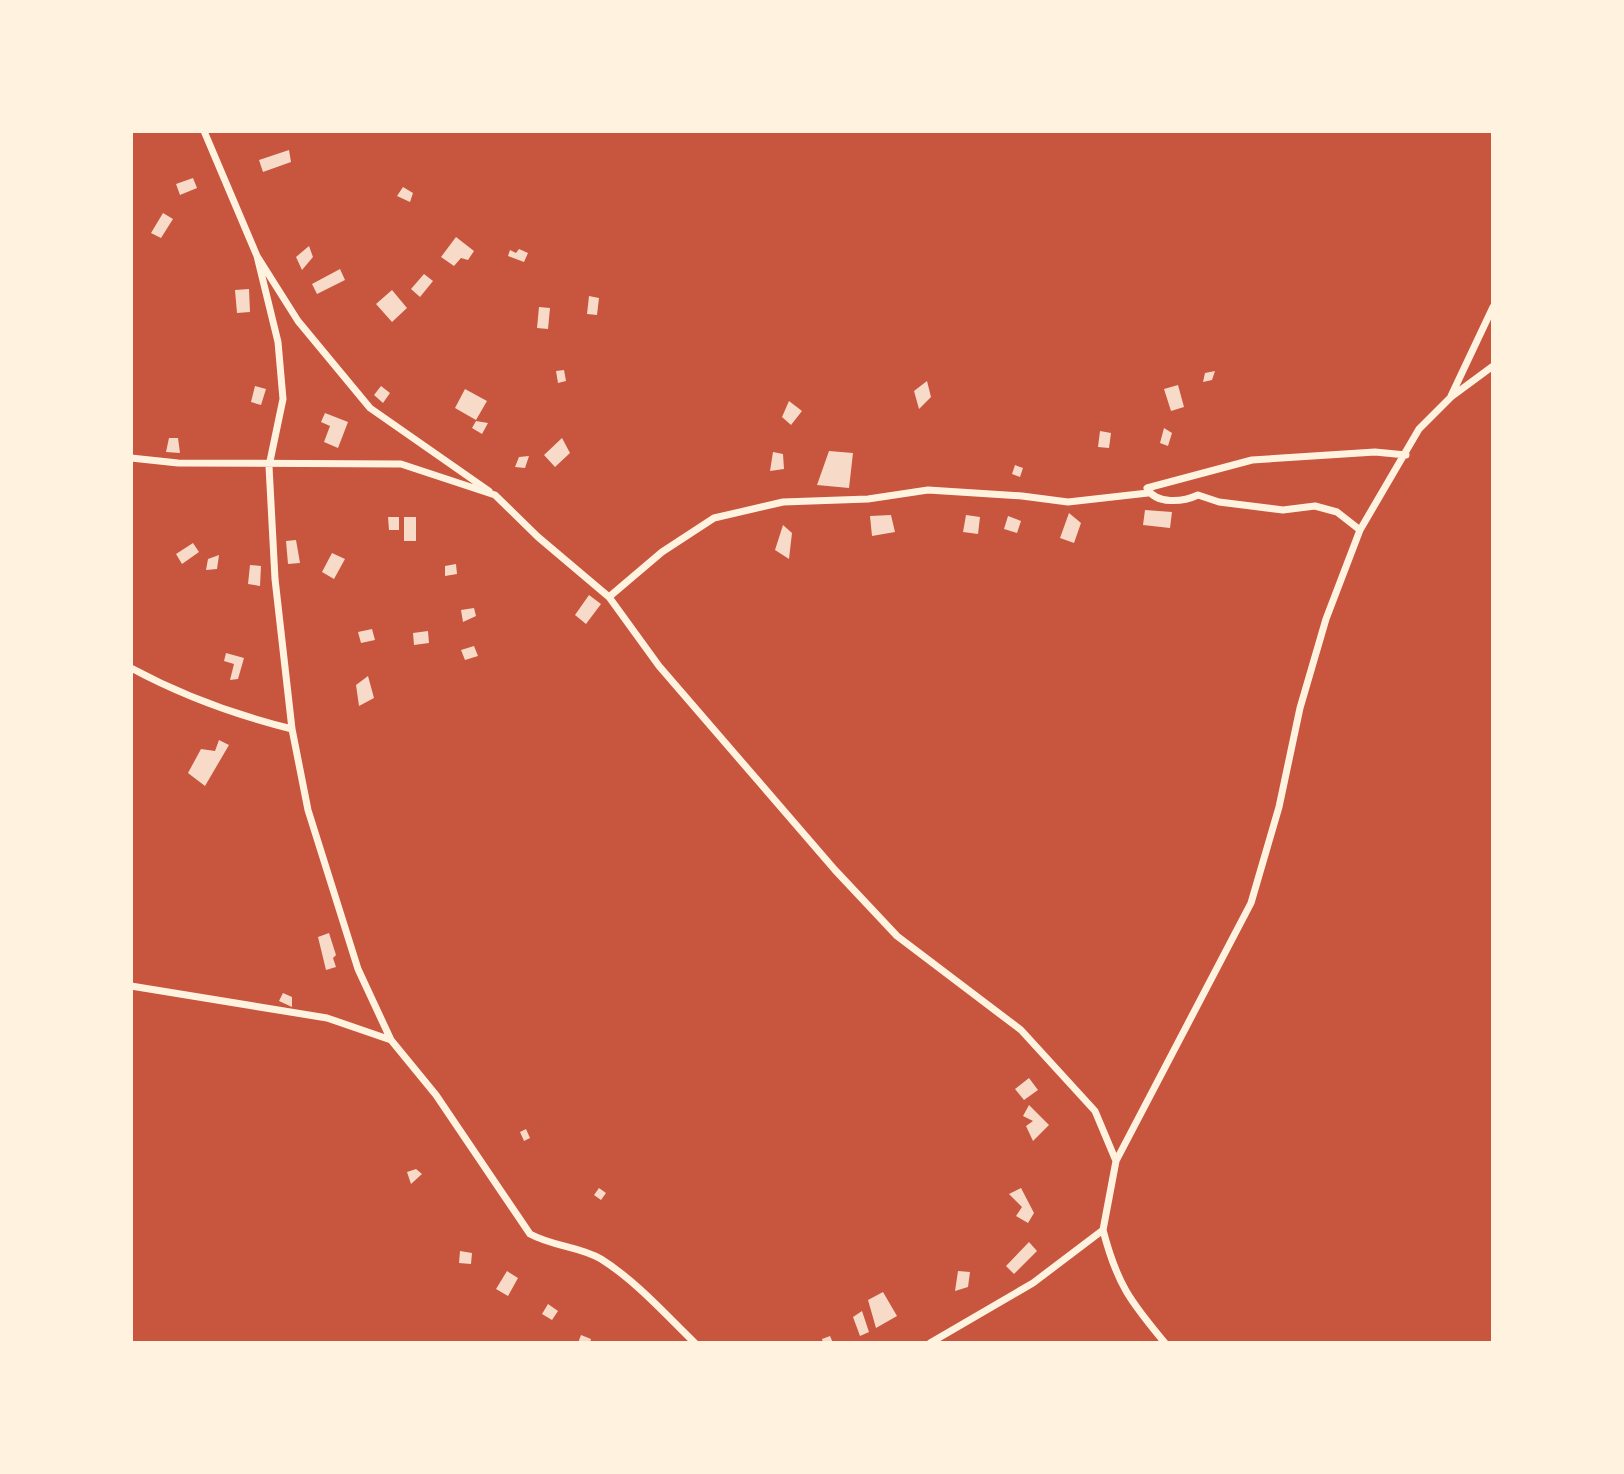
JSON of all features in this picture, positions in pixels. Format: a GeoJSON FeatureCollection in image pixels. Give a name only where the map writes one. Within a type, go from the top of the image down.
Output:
{"type":"FeatureCollection","features":[{"type":"Feature","properties":{"kind":"street"},"geometry":{"type":"LineString","coordinates":[[204,131],[257,256],[278,342],[283,399],[269,466],[275,579],[292,729],[308,810],[331,892],[358,969],[391,1040],[436,1095],[530,1234],[551,1245],[573,1248],[601,1259],[643,1293],[695,1343]]}},
{"type":"Feature","properties":{"kind":"street"},"geometry":{"type":"LineString","coordinates":[[257,256],[298,321],[370,408],[495,495],[538,537],[609,597],[659,666],[835,870],[897,936],[1021,1031],[1095,1111],[1116,1161]]}},
{"type":"Feature","properties":{"kind":"street"},"geometry":{"type":"LineString","coordinates":[[1451,397],[1493,307]]}},
{"type":"Feature","properties":{"kind":"street"},"geometry":{"type":"LineString","coordinates":[[1165,1343],[1127,1297],[1110,1256],[1103,1230],[1116,1161],[1251,903],[1279,807],[1307,683],[1326,619],[1360,530],[1382,488],[1406,455],[1419,429],[1451,397],[1493,366]]}},
{"type":"Feature","properties":{"kind":"street"},"geometry":{"type":"LineString","coordinates":[[1148,493],[1147,488],[1252,460],[1375,452],[1406,455]]}},
{"type":"Feature","properties":{"kind":"street"},"geometry":{"type":"LineString","coordinates":[[131,458],[178,463],[269,466],[401,464],[495,495]]}},
{"type":"Feature","properties":{"kind":"street"},"geometry":{"type":"LineString","coordinates":[[609,597],[662,552],[714,518],[783,502],[868,499],[928,490],[1068,502],[1148,493],[1158,499],[1184,501],[1198,495],[1209,496],[1219,502],[1283,510],[1315,506],[1337,512],[1360,530]]}},
{"type":"Feature","properties":{"kind":"street"},"geometry":{"type":"LineString","coordinates":[[131,668],[171,689],[233,714],[292,729]]}},
{"type":"Feature","properties":{"kind":"street"},"geometry":{"type":"LineString","coordinates":[[131,986],[327,1018],[391,1040]]}},
{"type":"Feature","properties":{"kind":"street"},"geometry":{"type":"LineString","coordinates":[[930,1343],[1033,1283],[1103,1230]]}},
{"type":"Feature","properties":{"kind":"building"},"geometry":{"type":"Polygon","coordinates":[[[289,150],[291,162],[263,172],[259,160],[289,150]]]}},
{"type":"Feature","properties":{"kind":"building"},"geometry":{"type":"Polygon","coordinates":[[[193,178],[197,188],[180,195],[176,184],[193,178]]]}},
{"type":"Feature","properties":{"kind":"building"},"geometry":{"type":"Polygon","coordinates":[[[403,187],[413,193],[410,202],[397,196],[403,187]]]}},
{"type":"Feature","properties":{"kind":"building"},"geometry":{"type":"Polygon","coordinates":[[[163,213],[173,219],[161,238],[151,233],[163,213]]]}},
{"type":"Feature","properties":{"kind":"building"},"geometry":{"type":"Polygon","coordinates":[[[456,237],[474,251],[468,260],[461,258],[454,266],[441,257],[456,237]]]}},
{"type":"Feature","properties":{"kind":"building"},"geometry":{"type":"Polygon","coordinates":[[[309,246],[313,257],[302,270],[296,257],[309,246]]]}},
{"type":"Feature","properties":{"kind":"building"},"geometry":{"type":"Polygon","coordinates":[[[519,249],[528,253],[524,262],[508,256],[510,250],[516,253],[519,249]]]}},
{"type":"Feature","properties":{"kind":"building"},"geometry":{"type":"Polygon","coordinates":[[[340,269],[345,280],[317,294],[312,284],[340,269]]]}},
{"type":"Feature","properties":{"kind":"building"},"geometry":{"type":"Polygon","coordinates":[[[424,274],[433,281],[420,297],[411,289],[424,274]]]}},
{"type":"Feature","properties":{"kind":"building"},"geometry":{"type":"Polygon","coordinates":[[[249,289],[250,312],[237,313],[235,290],[249,289]]]}},
{"type":"Feature","properties":{"kind":"building"},"geometry":{"type":"Polygon","coordinates":[[[392,290],[407,308],[392,322],[376,304],[392,290]]]}},
{"type":"Feature","properties":{"kind":"building"},"geometry":{"type":"Polygon","coordinates":[[[589,296],[599,298],[597,315],[587,314],[589,296]]]}},
{"type":"Feature","properties":{"kind":"building"},"geometry":{"type":"Polygon","coordinates":[[[539,307],[550,308],[548,329],[537,328],[539,307]]]}},
{"type":"Feature","properties":{"kind":"building"},"geometry":{"type":"Polygon","coordinates":[[[564,370],[566,381],[558,383],[556,371],[564,370]]]}},
{"type":"Feature","properties":{"kind":"building"},"geometry":{"type":"Polygon","coordinates":[[[1215,371],[1212,380],[1203,382],[1205,373],[1215,371]]]}},
{"type":"Feature","properties":{"kind":"building"},"geometry":{"type":"Polygon","coordinates":[[[927,381],[931,397],[919,409],[914,391],[927,381]]]}},
{"type":"Feature","properties":{"kind":"building"},"geometry":{"type":"Polygon","coordinates":[[[1178,385],[1184,407],[1171,411],[1164,389],[1178,385]]]}},
{"type":"Feature","properties":{"kind":"building"},"geometry":{"type":"Polygon","coordinates":[[[255,386],[266,389],[261,405],[251,402],[255,386]]]}},
{"type":"Feature","properties":{"kind":"building"},"geometry":{"type":"Polygon","coordinates":[[[381,386],[390,393],[383,403],[374,395],[381,386]]]}},
{"type":"Feature","properties":{"kind":"building"},"geometry":{"type":"Polygon","coordinates":[[[465,389],[487,401],[476,420],[455,408],[465,389]]]}},
{"type":"Feature","properties":{"kind":"building"},"geometry":{"type":"Polygon","coordinates":[[[789,401],[802,411],[791,425],[782,417],[789,401]]]}},
{"type":"Feature","properties":{"kind":"building"},"geometry":{"type":"Polygon","coordinates":[[[325,413],[348,422],[338,448],[324,442],[330,426],[321,422],[325,413]]]}},
{"type":"Feature","properties":{"kind":"building"},"geometry":{"type":"Polygon","coordinates":[[[476,421],[488,423],[482,434],[472,428],[476,421]]]}},
{"type":"Feature","properties":{"kind":"building"},"geometry":{"type":"Polygon","coordinates":[[[1164,428],[1172,433],[1168,446],[1160,443],[1164,428]]]}},
{"type":"Feature","properties":{"kind":"building"},"geometry":{"type":"Polygon","coordinates":[[[1100,431],[1111,433],[1109,448],[1098,447],[1100,431]]]}},
{"type":"Feature","properties":{"kind":"building"},"geometry":{"type":"Polygon","coordinates":[[[169,438],[178,438],[180,453],[166,452],[169,438]]]}},
{"type":"Feature","properties":{"kind":"building"},"geometry":{"type":"Polygon","coordinates":[[[562,438],[570,453],[555,467],[544,455],[562,438]]]}},
{"type":"Feature","properties":{"kind":"building"},"geometry":{"type":"Polygon","coordinates":[[[829,451],[853,453],[849,488],[817,485],[829,451]]]}},
{"type":"Feature","properties":{"kind":"building"},"geometry":{"type":"Polygon","coordinates":[[[773,452],[783,454],[784,469],[770,471],[773,452]]]}},
{"type":"Feature","properties":{"kind":"building"},"geometry":{"type":"Polygon","coordinates":[[[529,456],[525,468],[515,467],[519,457],[529,456]]]}},
{"type":"Feature","properties":{"kind":"building"},"geometry":{"type":"Polygon","coordinates":[[[1015,465],[1023,468],[1020,477],[1012,474],[1015,465]]]}},
{"type":"Feature","properties":{"kind":"building"},"geometry":{"type":"Polygon","coordinates":[[[1145,510],[1172,512],[1170,528],[1143,525],[1145,510]]]}},
{"type":"Feature","properties":{"kind":"building"},"geometry":{"type":"Polygon","coordinates":[[[1069,513],[1081,523],[1074,543],[1060,538],[1069,513]]]}},
{"type":"Feature","properties":{"kind":"building"},"geometry":{"type":"Polygon","coordinates":[[[891,515],[895,532],[872,536],[870,516],[891,515]]]}},
{"type":"Feature","properties":{"kind":"building"},"geometry":{"type":"Polygon","coordinates":[[[966,515],[980,517],[978,534],[963,532],[966,515]]]}},
{"type":"Feature","properties":{"kind":"building"},"geometry":{"type":"Polygon","coordinates":[[[1008,516],[1021,521],[1017,533],[1004,529],[1008,516]]]}},
{"type":"Feature","properties":{"kind":"building"},"geometry":{"type":"Polygon","coordinates":[[[388,517],[399,517],[399,530],[389,530],[388,517]]]}},
{"type":"Feature","properties":{"kind":"building"},"geometry":{"type":"Polygon","coordinates":[[[404,517],[416,517],[416,541],[404,541],[404,517]]]}},
{"type":"Feature","properties":{"kind":"building"},"geometry":{"type":"Polygon","coordinates":[[[783,525],[792,533],[789,559],[775,550],[783,525]]]}},
{"type":"Feature","properties":{"kind":"building"},"geometry":{"type":"Polygon","coordinates":[[[296,540],[300,563],[288,564],[286,541],[296,540]]]}},
{"type":"Feature","properties":{"kind":"building"},"geometry":{"type":"Polygon","coordinates":[[[193,543],[199,552],[182,564],[176,554],[193,543]]]}},
{"type":"Feature","properties":{"kind":"building"},"geometry":{"type":"Polygon","coordinates":[[[332,553],[345,559],[334,579],[322,572],[332,553]]]}},
{"type":"Feature","properties":{"kind":"building"},"geometry":{"type":"Polygon","coordinates":[[[219,555],[217,569],[206,570],[208,559],[219,555]]]}},
{"type":"Feature","properties":{"kind":"building"},"geometry":{"type":"Polygon","coordinates":[[[456,564],[457,574],[445,576],[445,566],[456,564]]]}},
{"type":"Feature","properties":{"kind":"building"},"geometry":{"type":"Polygon","coordinates":[[[250,565],[261,566],[260,586],[248,584],[250,565]]]}},
{"type":"Feature","properties":{"kind":"building"},"geometry":{"type":"Polygon","coordinates":[[[589,595],[601,604],[586,624],[575,615],[589,595]]]}},
{"type":"Feature","properties":{"kind":"building"},"geometry":{"type":"Polygon","coordinates":[[[474,608],[476,616],[463,622],[461,610],[474,608]]]}},
{"type":"Feature","properties":{"kind":"building"},"geometry":{"type":"Polygon","coordinates":[[[372,629],[375,640],[361,643],[358,632],[372,629]]]}},
{"type":"Feature","properties":{"kind":"building"},"geometry":{"type":"Polygon","coordinates":[[[428,631],[429,643],[414,645],[413,633],[428,631]]]}},
{"type":"Feature","properties":{"kind":"building"},"geometry":{"type":"Polygon","coordinates":[[[474,646],[478,656],[465,660],[461,650],[474,646]]]}},
{"type":"Feature","properties":{"kind":"building"},"geometry":{"type":"Polygon","coordinates":[[[226,653],[244,658],[238,679],[230,680],[234,664],[224,661],[226,653]]]}},
{"type":"Feature","properties":{"kind":"building"},"geometry":{"type":"Polygon","coordinates":[[[368,676],[374,698],[359,706],[356,685],[368,676]]]}},
{"type":"Feature","properties":{"kind":"building"},"geometry":{"type":"Polygon","coordinates":[[[219,740],[229,745],[205,786],[188,773],[201,749],[215,751],[219,740]]]}},
{"type":"Feature","properties":{"kind":"building"},"geometry":{"type":"Polygon","coordinates":[[[329,933],[336,955],[333,958],[336,967],[326,970],[318,937],[329,933]]]}},
{"type":"Feature","properties":{"kind":"building"},"geometry":{"type":"Polygon","coordinates":[[[283,993],[292,997],[292,1007],[279,1001],[283,993]]]}},
{"type":"Feature","properties":{"kind":"building"},"geometry":{"type":"Polygon","coordinates":[[[1029,1078],[1038,1090],[1024,1100],[1015,1089],[1029,1078]]]}},
{"type":"Feature","properties":{"kind":"building"},"geometry":{"type":"Polygon","coordinates":[[[1029,1105],[1049,1125],[1033,1141],[1026,1126],[1033,1121],[1023,1116],[1029,1105]]]}},
{"type":"Feature","properties":{"kind":"building"},"geometry":{"type":"Polygon","coordinates":[[[526,1129],[530,1138],[524,1141],[520,1132],[526,1129]]]}},
{"type":"Feature","properties":{"kind":"building"},"geometry":{"type":"Polygon","coordinates":[[[416,1169],[422,1174],[411,1184],[407,1172],[416,1169]]]}},
{"type":"Feature","properties":{"kind":"building"},"geometry":{"type":"Polygon","coordinates":[[[599,1188],[606,1193],[601,1200],[594,1195],[599,1188]]]}},
{"type":"Feature","properties":{"kind":"building"},"geometry":{"type":"Polygon","coordinates":[[[1021,1188],[1034,1213],[1028,1223],[1016,1216],[1022,1207],[1009,1194],[1021,1188]]]}},
{"type":"Feature","properties":{"kind":"building"},"geometry":{"type":"Polygon","coordinates":[[[1029,1242],[1037,1251],[1014,1274],[1006,1266],[1029,1242]]]}},
{"type":"Feature","properties":{"kind":"building"},"geometry":{"type":"Polygon","coordinates":[[[460,1251],[472,1253],[471,1264],[459,1263],[460,1251]]]}},
{"type":"Feature","properties":{"kind":"building"},"geometry":{"type":"Polygon","coordinates":[[[507,1271],[518,1278],[508,1296],[496,1289],[507,1271]]]}},
{"type":"Feature","properties":{"kind":"building"},"geometry":{"type":"Polygon","coordinates":[[[958,1271],[970,1272],[968,1287],[955,1291],[958,1271]]]}},
{"type":"Feature","properties":{"kind":"building"},"geometry":{"type":"Polygon","coordinates":[[[883,1292],[897,1316],[876,1328],[868,1300],[883,1292]]]}},
{"type":"Feature","properties":{"kind":"building"},"geometry":{"type":"Polygon","coordinates":[[[548,1304],[558,1311],[552,1320],[542,1314],[548,1304]]]}},
{"type":"Feature","properties":{"kind":"building"},"geometry":{"type":"Polygon","coordinates":[[[862,1311],[869,1332],[860,1336],[853,1317],[862,1311]]]}},
{"type":"Feature","properties":{"kind":"building"},"geometry":{"type":"Polygon","coordinates":[[[581,1335],[591,1339],[590,1343],[578,1343],[581,1335]]]}},
{"type":"Feature","properties":{"kind":"building"},"geometry":{"type":"Polygon","coordinates":[[[830,1336],[833,1343],[823,1343],[822,1339],[830,1336]]]}}]}
